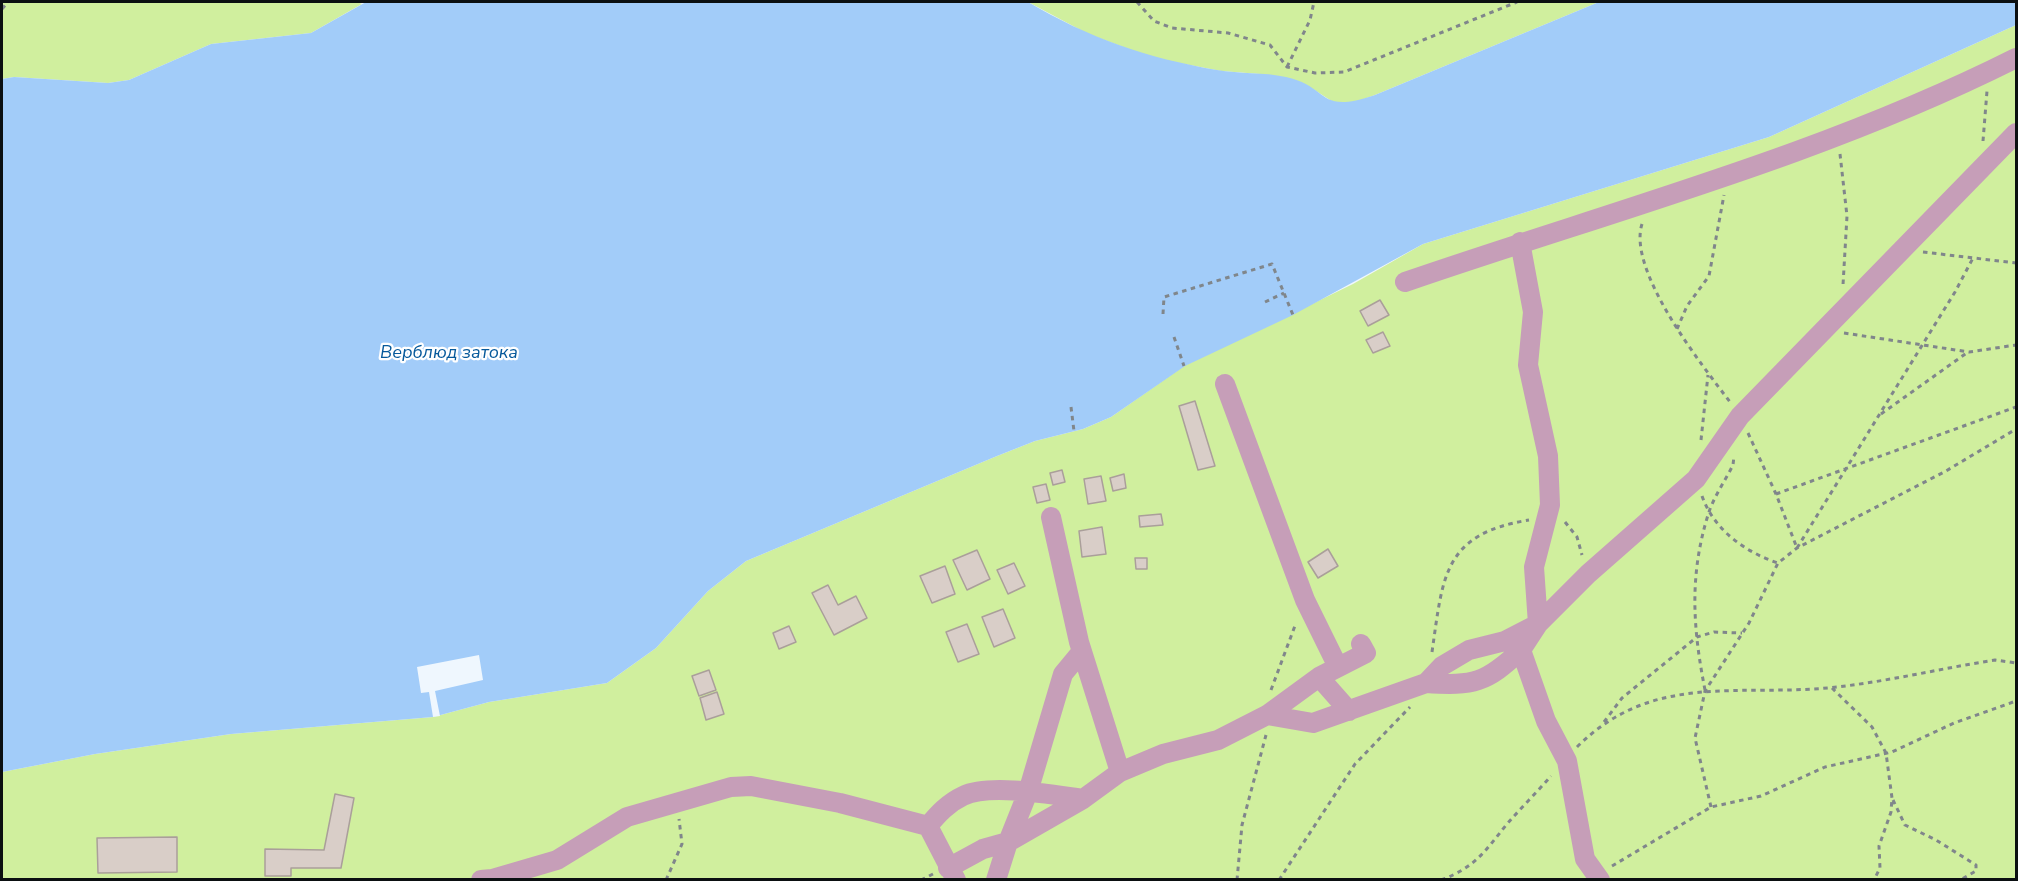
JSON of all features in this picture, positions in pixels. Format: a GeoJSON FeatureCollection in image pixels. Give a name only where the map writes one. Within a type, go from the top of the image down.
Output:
{"type":"FeatureCollection","features":[{"type":"Feature","properties":{"kind":"lane"},"geometry":{"type":"LineString","coordinates":[[1405,282],[1520,242],[1734,176],[1838,137],[2016,58]]}},
{"type":"Feature","properties":{"kind":"lane"},"geometry":{"type":"LineString","coordinates":[[1267,715],[1313,723],[1426,684],[1479,682],[1499,670],[1521,650],[1538,624],[1588,574],[1696,479],[1740,416],[2016,133]]}},
{"type":"Feature","properties":{"kind":"lane"},"geometry":{"type":"LineString","coordinates":[[1520,242],[1533,312],[1528,365],[1548,456],[1549,511],[1534,567],[1538,624]]}},
{"type":"Feature","properties":{"kind":"lane"},"geometry":{"type":"LineString","coordinates":[[1226,384],[1305,600],[1338,668]]}},
{"type":"Feature","properties":{"kind":"lane"},"geometry":{"type":"LineString","coordinates":[[1051,517],[1082,651],[1120,772]]}},
{"type":"Feature","properties":{"kind":"lane"},"geometry":{"type":"LineString","coordinates":[[1426,684],[1442,666],[1469,650],[1505,641],[1538,624]]}},
{"type":"Feature","properties":{"kind":"lane"},"geometry":{"type":"LineString","coordinates":[[481,879],[492,879],[557,860],[627,817],[731,787],[751,786],[840,803],[928,826],[952,874],[983,849],[1008,842],[1083,799],[1120,772],[1163,753],[1218,740],[1267,715],[1319,677],[1366,653],[1361,644]]}},
{"type":"Feature","properties":{"kind":"lane"},"geometry":{"type":"LineString","coordinates":[[1521,650],[1546,721],[1567,761],[1585,859],[1598,878]]}},
{"type":"Feature","properties":{"kind":"lane"},"geometry":{"type":"LineString","coordinates":[[996,879],[1028,792],[1063,674],[1082,651]]}},
{"type":"Feature","properties":{"kind":"lane"},"geometry":{"type":"LineString","coordinates":[[1319,677],[1349,711]]}},
{"type":"Feature","properties":{"kind":"lane"},"geometry":{"type":"LineString","coordinates":[[928,826],[939,812],[965,795],[999,791],[1083,799]]}},
{"type":"Feature","properties":{"kind":"path"},"geometry":{"type":"LineString","coordinates":[[2,9],[8,2]]}},
{"type":"Feature","properties":{"kind":"path"},"geometry":{"type":"LineString","coordinates":[[1137,2],[1154,21],[1172,28],[1228,33],[1270,45],[1287,67],[1315,73],[1344,72],[1517,2]]}},
{"type":"Feature","properties":{"kind":"path"},"geometry":{"type":"LineString","coordinates":[[1287,67],[1310,20],[1314,2]]}},
{"type":"Feature","properties":{"kind":"path"},"geometry":{"type":"LineString","coordinates":[[1983,167],[1983,117],[1989,70]]}},
{"type":"Feature","properties":{"kind":"path"},"geometry":{"type":"LineString","coordinates":[[1838,137],[1847,216],[1841,312]]}},
{"type":"Feature","properties":{"kind":"path"},"geometry":{"type":"LineString","coordinates":[[1677,329],[1687,306],[1709,276],[1719,210],[1734,176]]}},
{"type":"Feature","properties":{"kind":"path"},"geometry":{"type":"LineString","coordinates":[[1648,202],[1640,228],[1644,266],[1677,329],[1740,416],[1776,494],[1797,548]]}},
{"type":"Feature","properties":{"kind":"path"},"geometry":{"type":"LineString","coordinates":[[1903,250],[2016,263]]}},
{"type":"Feature","properties":{"kind":"path"},"geometry":{"type":"LineString","coordinates":[[1797,548],[1973,258]]}},
{"type":"Feature","properties":{"kind":"path"},"geometry":{"type":"LineString","coordinates":[[1163,314],[1164,297],[1272,264],[1293,315]]}},
{"type":"Feature","properties":{"kind":"path"},"geometry":{"type":"LineString","coordinates":[[1265,302],[1284,293]]}},
{"type":"Feature","properties":{"kind":"path"},"geometry":{"type":"LineString","coordinates":[[1824,329],[1969,351],[2016,345]]}},
{"type":"Feature","properties":{"kind":"path"},"geometry":{"type":"LineString","coordinates":[[1174,337],[1185,366]]}},
{"type":"Feature","properties":{"kind":"path"},"geometry":{"type":"LineString","coordinates":[[1879,415],[1969,351]]}},
{"type":"Feature","properties":{"kind":"path"},"geometry":{"type":"LineString","coordinates":[[1700,448],[1708,373]]}},
{"type":"Feature","properties":{"kind":"path"},"geometry":{"type":"LineString","coordinates":[[1071,407],[1074,431]]}},
{"type":"Feature","properties":{"kind":"path"},"geometry":{"type":"LineString","coordinates":[[1776,494],[2016,407]]}},
{"type":"Feature","properties":{"kind":"path"},"geometry":{"type":"LineString","coordinates":[[1711,807],[1695,738],[1705,691],[1742,633],[1778,563],[1797,548],[1946,471],[2016,429]]}},
{"type":"Feature","properties":{"kind":"path"},"geometry":{"type":"LineString","coordinates":[[1705,691],[1696,637],[1693,592],[1708,514],[1733,465],[1734,455]]}},
{"type":"Feature","properties":{"kind":"path"},"geometry":{"type":"LineString","coordinates":[[1696,479],[1708,514],[1735,541],[1756,556],[1778,563]]}},
{"type":"Feature","properties":{"kind":"path"},"geometry":{"type":"LineString","coordinates":[[1431,656],[1447,570],[1470,539],[1504,524],[1549,511],[1577,537],[1588,574]]}},
{"type":"Feature","properties":{"kind":"path"},"geometry":{"type":"LineString","coordinates":[[1237,879],[1242,825],[1266,734],[1269,696],[1305,600]]}},
{"type":"Feature","properties":{"kind":"path"},"geometry":{"type":"LineString","coordinates":[[1441,879],[1455,875],[1481,857],[1576,748],[1603,723],[1622,698],[1696,637],[1714,632],[1742,633]]}},
{"type":"Feature","properties":{"kind":"path"},"geometry":{"type":"LineString","coordinates":[[1603,723],[1616,715],[1676,694],[1831,687],[1995,660],[2016,663]]}},
{"type":"Feature","properties":{"kind":"path"},"geometry":{"type":"LineString","coordinates":[[1279,879],[1355,764],[1403,716],[1426,684]]}},
{"type":"Feature","properties":{"kind":"path"},"geometry":{"type":"LineString","coordinates":[[1831,687],[1852,704],[1872,727],[1886,753],[1892,798],[1891,812],[1879,846],[1880,868],[1874,879]]}},
{"type":"Feature","properties":{"kind":"path"},"geometry":{"type":"LineString","coordinates":[[1598,878],[1711,807],[1761,796],[1825,766],[1886,753],[1954,723],[2016,701]]}},
{"type":"Feature","properties":{"kind":"path"},"geometry":{"type":"LineString","coordinates":[[1892,798],[1905,825],[1936,840],[1976,865],[1976,871],[1960,879]]}},
{"type":"Feature","properties":{"kind":"path"},"geometry":{"type":"LineString","coordinates":[[666,879],[682,844],[677,802]]}},
{"type":"Feature","properties":{"kind":"green space"},"geometry":{"type":"Polygon","coordinates":[[[2,2],[357,2],[362,4],[311,33],[211,44],[129,80],[108,83],[14,77],[2,79],[2,2]]]}},
{"type":"Feature","properties":{"kind":"green space"},"geometry":{"type":"Polygon","coordinates":[[[1028,2],[1599,2],[1375,95],[1356,102],[1333,102],[1313,89],[1260,74],[1221,71],[1153,58],[1088,34],[1028,2]]]}},
{"type":"Feature","properties":{"kind":"green space"},"geometry":{"type":"Polygon","coordinates":[[[2016,25],[2016,879],[2,880],[2,772],[95,754],[231,734],[433,717],[489,702],[607,683],[656,648],[708,591],[746,561],[1035,441],[1083,429],[1111,417],[1184,366],[1353,284],[1423,244],[1769,137],[2016,25]]]}},
{"type":"Feature","properties":{"kind":"water","name":"Верблюд затока"},"geometry":{"type":"Polygon","coordinates":[[[366,2],[1028,2],[1073,26],[1143,53],[1217,70],[1286,77],[1300,81],[1333,101],[1343,102],[1375,95],[1599,2],[2016,2],[2016,25],[1769,137],[1423,244],[1293,315],[1185,366],[1111,417],[1083,429],[1035,441],[746,561],[708,591],[656,648],[607,683],[489,702],[433,717],[231,734],[95,754],[2,772],[2,79],[14,77],[108,83],[129,80],[211,44],[311,33],[366,2]]]}},
{"type":"Feature","properties":{"kind":"pier"},"geometry":{"type":"Polygon","coordinates":[[[479,655],[483,680],[435,691],[440,716],[433,717],[429,692],[421,693],[417,667],[479,655]]]}},
{"type":"Feature","properties":{"kind":"building"},"geometry":{"type":"Polygon","coordinates":[[[1380,300],[1389,315],[1368,326],[1360,311],[1380,300]]]}},
{"type":"Feature","properties":{"kind":"building"},"geometry":{"type":"Polygon","coordinates":[[[1383,332],[1390,346],[1373,353],[1366,340],[1383,332]]]}},
{"type":"Feature","properties":{"kind":"building"},"geometry":{"type":"Polygon","coordinates":[[[1195,401],[1215,466],[1198,470],[1179,406],[1195,401]]]}},
{"type":"Feature","properties":{"kind":"building"},"geometry":{"type":"Polygon","coordinates":[[[1062,470],[1065,482],[1053,485],[1050,473],[1062,470]]]}},
{"type":"Feature","properties":{"kind":"building"},"geometry":{"type":"Polygon","coordinates":[[[1124,474],[1126,488],[1113,491],[1110,478],[1124,474]]]}},
{"type":"Feature","properties":{"kind":"building"},"geometry":{"type":"Polygon","coordinates":[[[1101,476],[1106,501],[1088,504],[1084,479],[1101,476]]]}},
{"type":"Feature","properties":{"kind":"building"},"geometry":{"type":"Polygon","coordinates":[[[1046,484],[1050,500],[1037,503],[1033,487],[1046,484]]]}},
{"type":"Feature","properties":{"kind":"building"},"geometry":{"type":"Polygon","coordinates":[[[1161,514],[1163,525],[1140,527],[1139,516],[1161,514]]]}},
{"type":"Feature","properties":{"kind":"building"},"geometry":{"type":"Polygon","coordinates":[[[1102,527],[1106,554],[1082,557],[1079,531],[1102,527]]]}},
{"type":"Feature","properties":{"kind":"building"},"geometry":{"type":"Polygon","coordinates":[[[1328,549],[1338,566],[1318,578],[1308,562],[1328,549]]]}},
{"type":"Feature","properties":{"kind":"building"},"geometry":{"type":"Polygon","coordinates":[[[977,550],[990,579],[967,590],[953,560],[977,550]]]}},
{"type":"Feature","properties":{"kind":"building"},"geometry":{"type":"Polygon","coordinates":[[[1135,558],[1147,558],[1147,569],[1136,569],[1135,558]]]}},
{"type":"Feature","properties":{"kind":"building"},"geometry":{"type":"Polygon","coordinates":[[[1014,563],[1025,586],[1008,594],[997,570],[1014,563]]]}},
{"type":"Feature","properties":{"kind":"building"},"geometry":{"type":"Polygon","coordinates":[[[945,566],[955,594],[932,603],[920,576],[945,566]]]}},
{"type":"Feature","properties":{"kind":"building"},"geometry":{"type":"Polygon","coordinates":[[[828,585],[838,605],[856,596],[867,618],[834,635],[812,593],[828,585]]]}},
{"type":"Feature","properties":{"kind":"building"},"geometry":{"type":"Polygon","coordinates":[[[1003,609],[1015,638],[994,647],[982,617],[1003,609]]]}},
{"type":"Feature","properties":{"kind":"building"},"geometry":{"type":"Polygon","coordinates":[[[967,624],[979,654],[958,662],[946,632],[967,624]]]}},
{"type":"Feature","properties":{"kind":"building"},"geometry":{"type":"Polygon","coordinates":[[[789,626],[796,642],[779,649],[773,633],[789,626]]]}},
{"type":"Feature","properties":{"kind":"building"},"geometry":{"type":"Polygon","coordinates":[[[709,670],[716,690],[699,696],[692,676],[709,670]]]}},
{"type":"Feature","properties":{"kind":"building"},"geometry":{"type":"Polygon","coordinates":[[[717,692],[724,714],[706,720],[700,698],[717,692]]]}},
{"type":"Feature","properties":{"kind":"building"},"geometry":{"type":"Polygon","coordinates":[[[335,794],[354,798],[341,868],[291,868],[291,876],[265,876],[265,849],[324,850],[335,794]]]}},
{"type":"Feature","properties":{"kind":"building"},"geometry":{"type":"Polygon","coordinates":[[[177,837],[177,872],[98,873],[97,838],[177,837]]]}}]}
